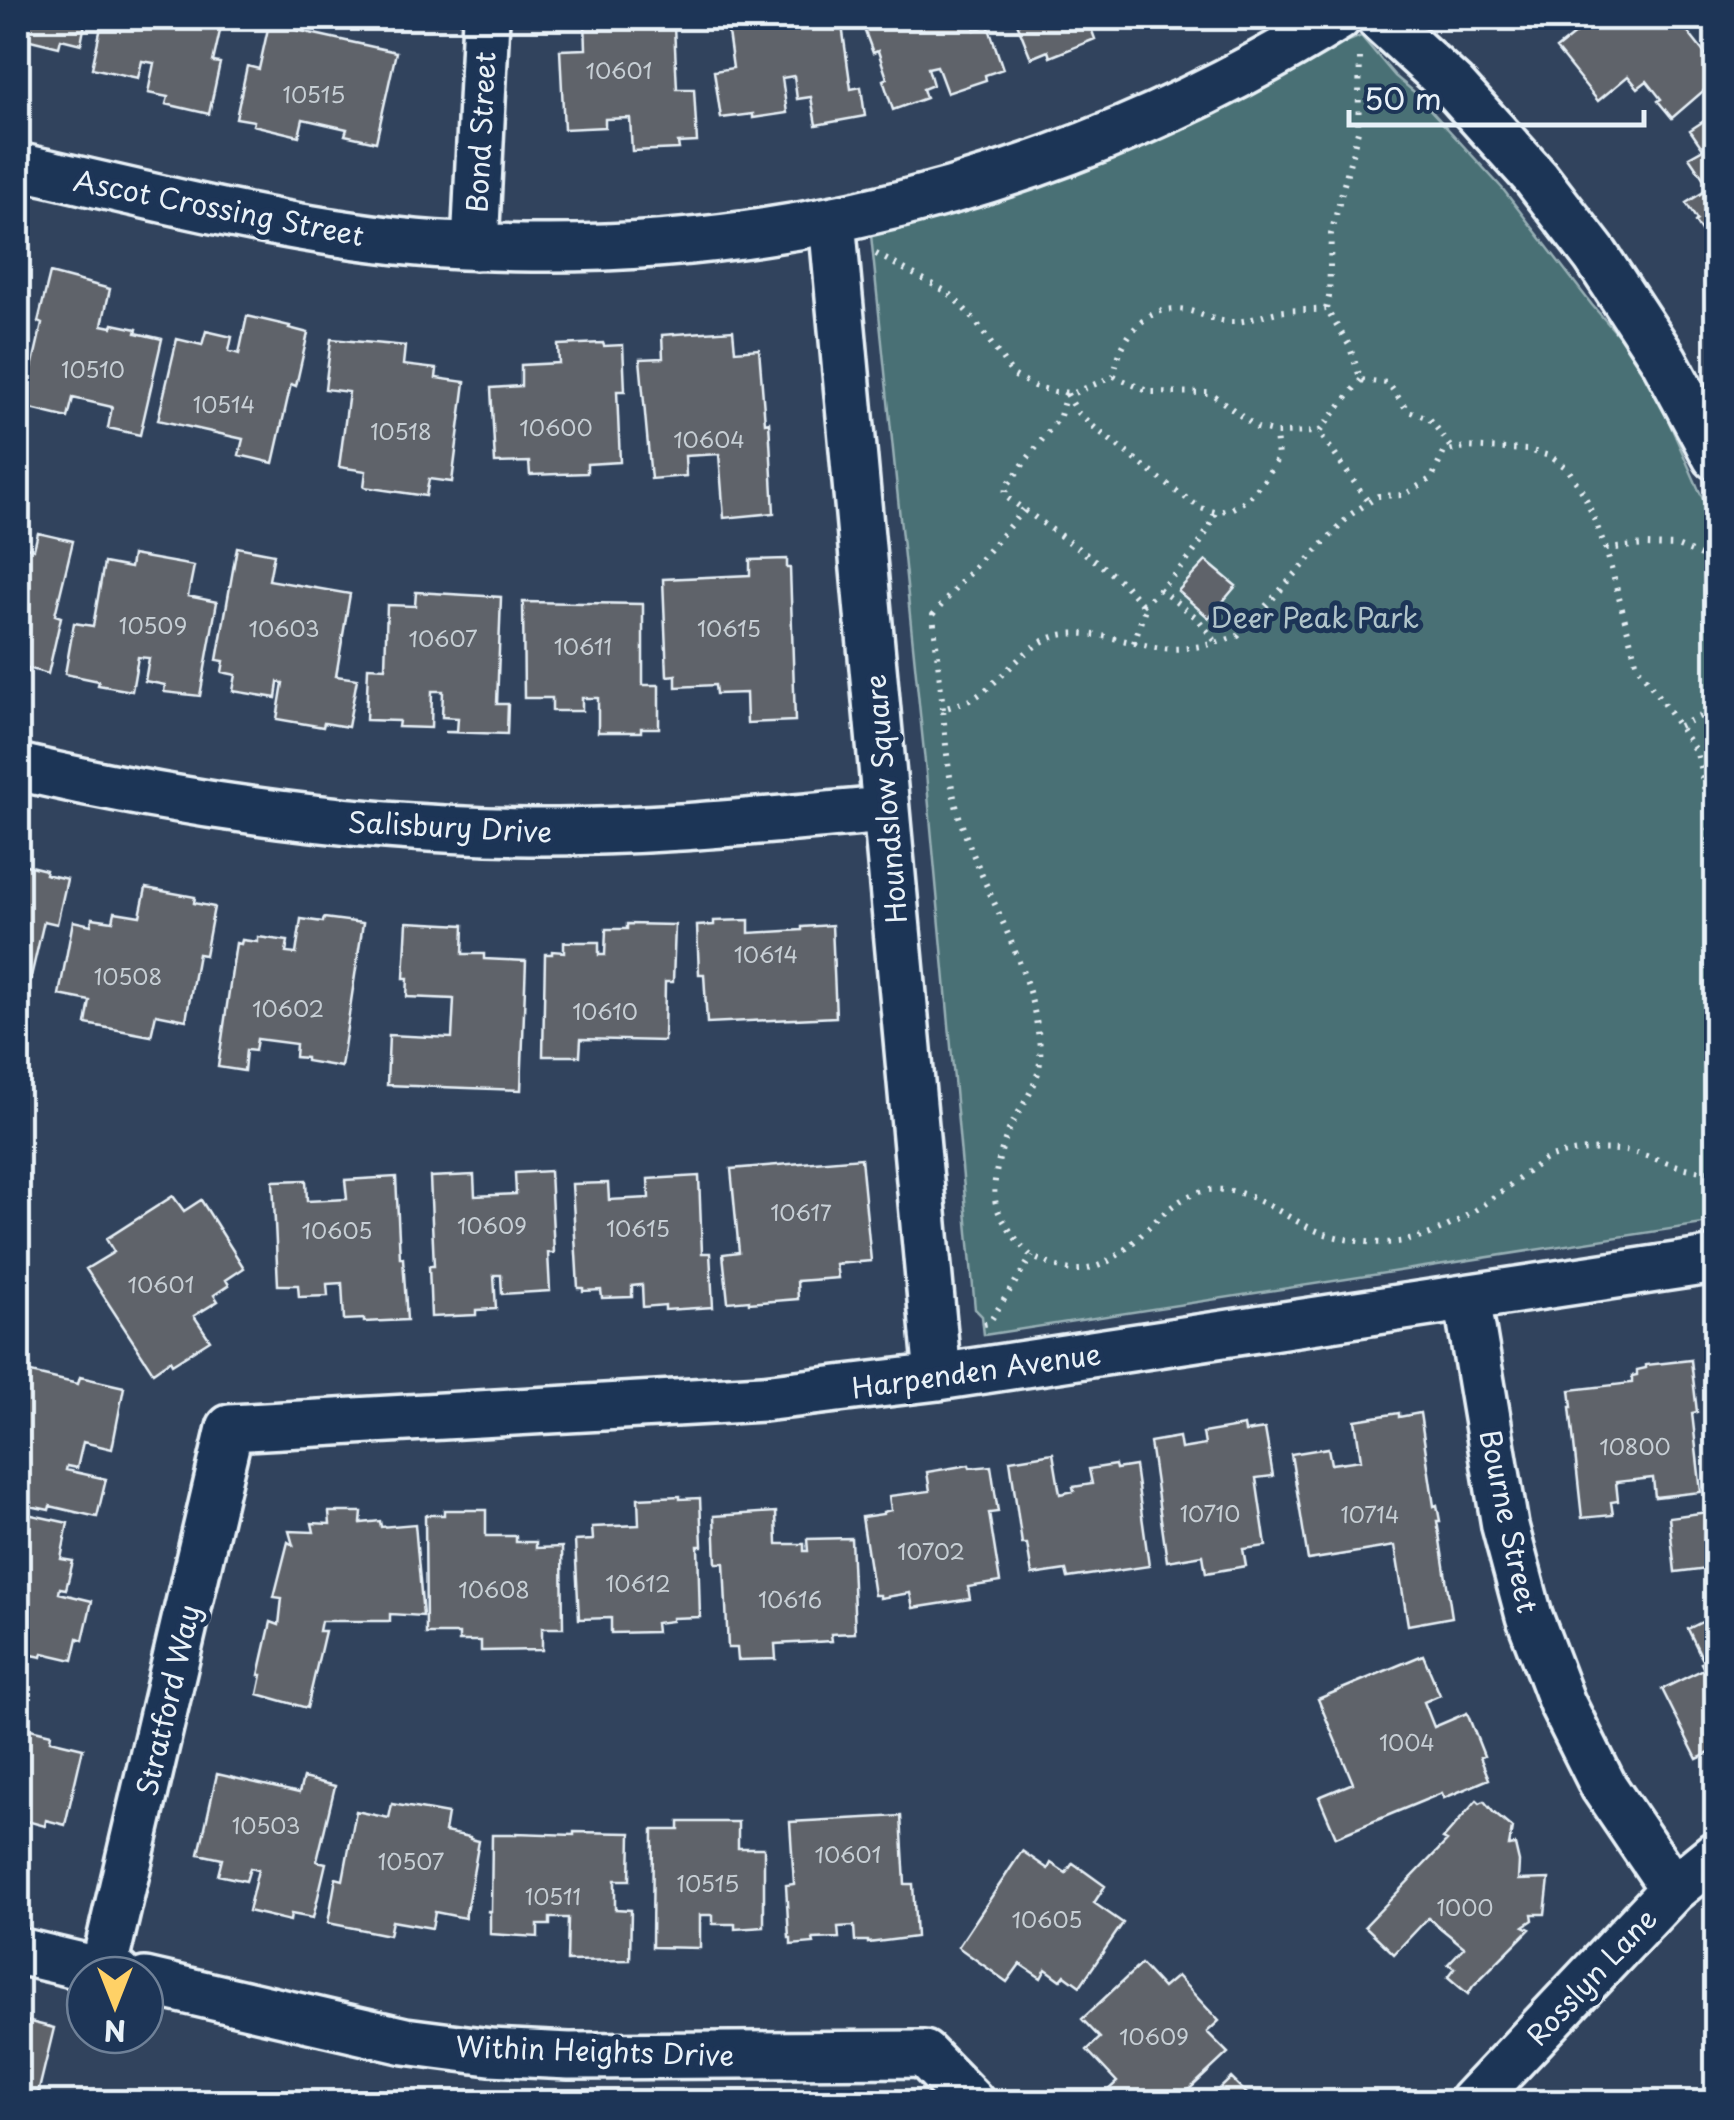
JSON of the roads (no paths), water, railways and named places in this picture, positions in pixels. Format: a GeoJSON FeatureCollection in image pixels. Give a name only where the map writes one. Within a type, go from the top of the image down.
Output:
{"type":"FeatureCollection","features":[{"type":"Feature","properties":{"kind":"street","name":"Bond Street"},"geometry":{"type":"LineString","coordinates":[[475,247],[486,18]]}},
{"type":"Feature","properties":{"kind":"street","name":"Ascot Crossing Street"},"geometry":{"type":"LineString","coordinates":[[18,166],[274,224],[384,240],[475,247],[592,248],[709,240],[832,226],[1032,166],[1128,128],[1221,84],[1359,30]]}},
{"type":"Feature","properties":{"kind":"street"},"geometry":{"type":"LineString","coordinates":[[1359,30],[1453,86],[1536,178],[1596,256],[1664,360],[1716,457]]}},
{"type":"Feature","properties":{"kind":"street","name":"Houndslow Square"},"geometry":{"type":"LineString","coordinates":[[832,226],[938,1378]]}},
{"type":"Feature","properties":{"kind":"street","name":"Salisbury Drive"},"geometry":{"type":"LineString","coordinates":[[18,766],[86,783],[233,809],[381,826],[531,832],[675,828],[886,810]]}},
{"type":"Feature","properties":{"kind":"street","name":"Harpenden Avenue"},"geometry":{"type":"LineString","coordinates":[[230,1428],[763,1398],[938,1378],[1716,1260]]}},
{"type":"Feature","properties":{"kind":"street","name":"Bourne Street"},"geometry":{"type":"LineString","coordinates":[[1467,1298],[1505,1526],[1529,1616],[1562,1703],[1604,1787],[1673,1889]]}},
{"type":"Feature","properties":{"kind":"street","name":"Stratford Way"},"geometry":{"type":"LineString","coordinates":[[126,1955],[230,1428]]}},
{"type":"Feature","properties":{"kind":"street","name":"Rosslyn Lane"},"geometry":{"type":"LineString","coordinates":[[1472,2102],[1673,1889],[1716,1854]]}},
{"type":"Feature","properties":{"kind":"street","name":"Within Heights Drive"},"geometry":{"type":"LineString","coordinates":[[18,1951],[65,1962]]}},
{"type":"Feature","properties":{"kind":"street","name":"Within Heights Drive"},"geometry":{"type":"LineString","coordinates":[[165,1986],[405,2041],[490,2052],[570,2056],[924,2054],[971,2102]]}},
{"type":"Feature","properties":{"kind":"park label","name":"Deer Peak Park"},"geometry":{"type":"Point","coordinates":[1315,616]}}]}
